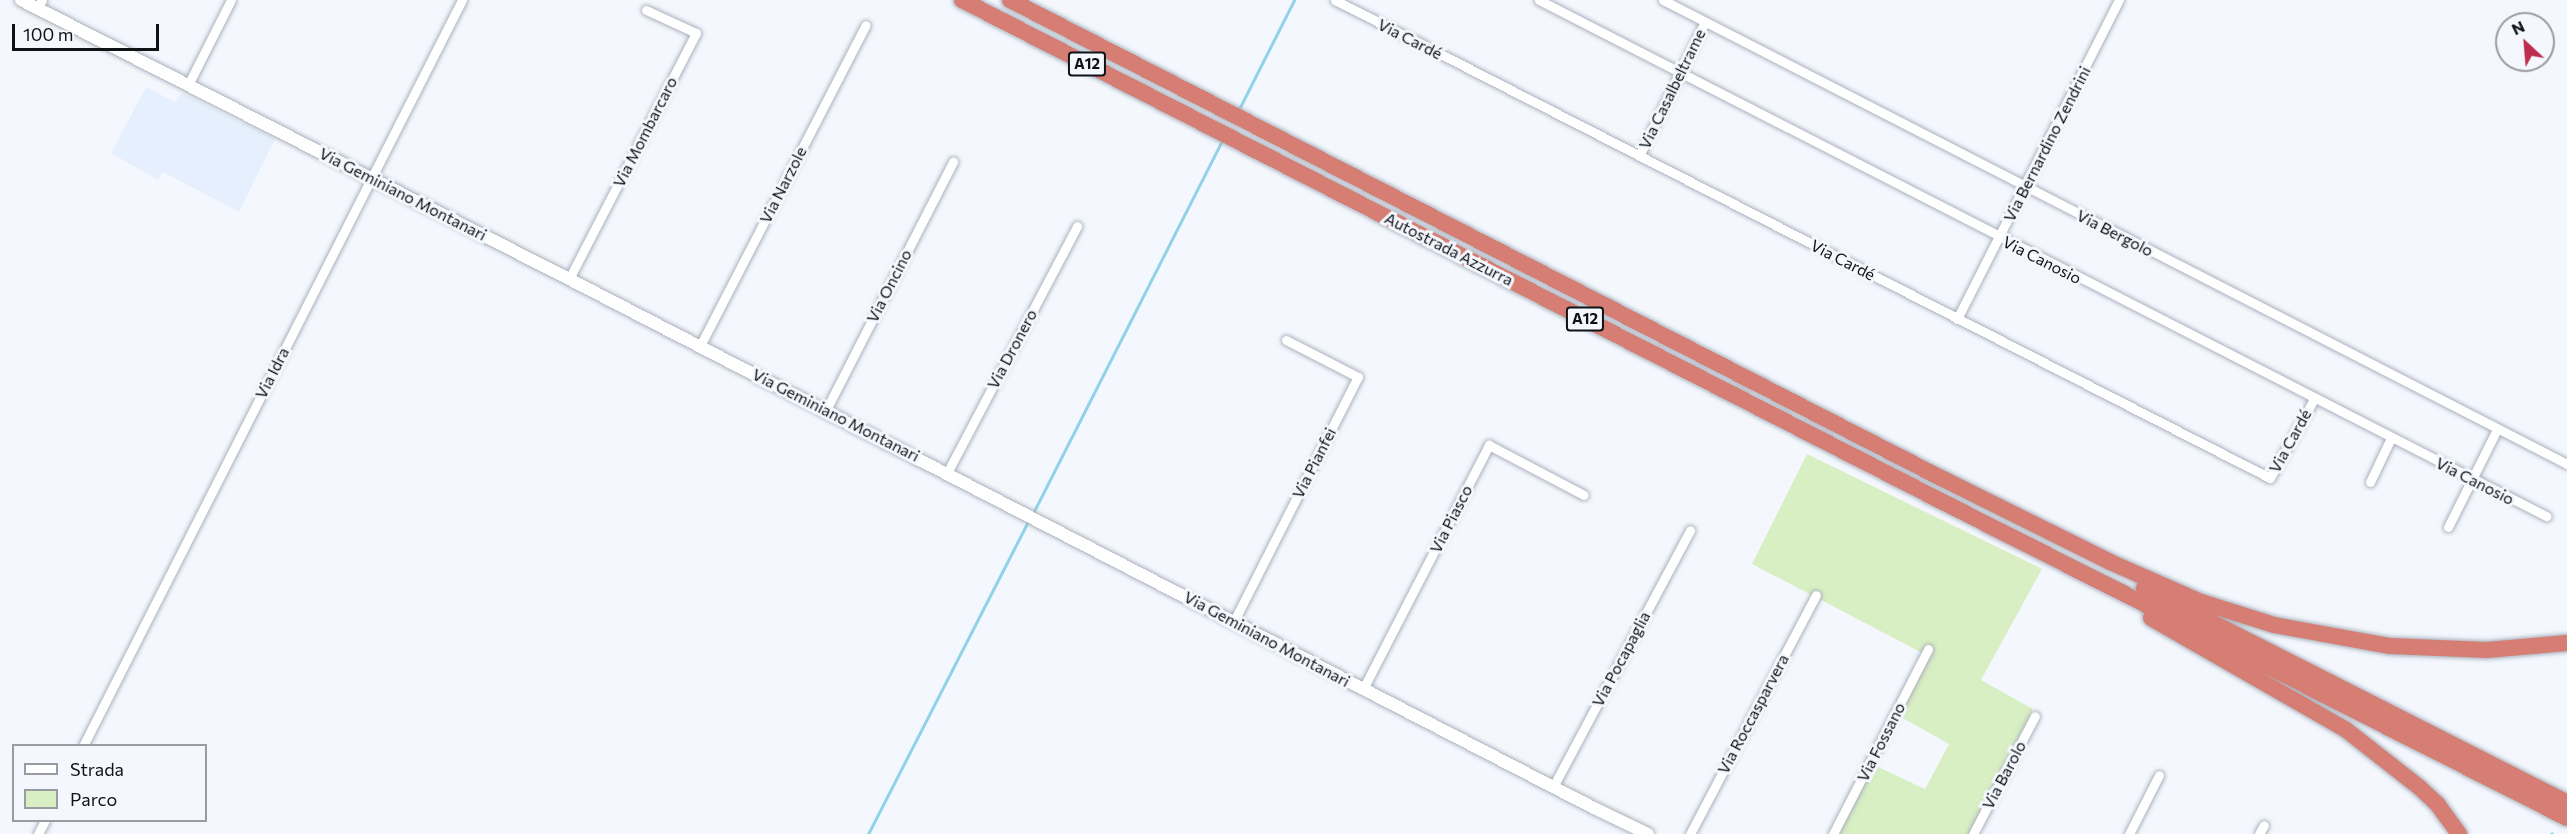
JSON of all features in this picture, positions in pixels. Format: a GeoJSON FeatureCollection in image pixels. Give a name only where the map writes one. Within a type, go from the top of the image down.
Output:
{"type":"FeatureCollection","features":[{"type":"Feature","properties":{"kind":"highway","name":"Autostrada Azzurra"},"geometry":{"type":"LineString","coordinates":[[962,0],[1935,498]]}},
{"type":"Feature","properties":{"kind":"highway","name":"Autostrada Azzurra"},"geometry":{"type":"LineString","coordinates":[[1010,0],[1943,479]]}},
{"type":"Feature","properties":{"kind":"highway"},"geometry":{"type":"LineString","coordinates":[[1943,479],[2110,562],[2191,598],[2274,625],[2338,639],[2438,649],[2511,649],[2567,643]]}},
{"type":"Feature","properties":{"kind":"highway"},"geometry":{"type":"LineString","coordinates":[[1943,479],[2085,559],[2567,818]]}},
{"type":"Feature","properties":{"kind":"highway"},"geometry":{"type":"LineString","coordinates":[[1935,498],[2330,690],[2567,802]]}},
{"type":"Feature","properties":{"kind":"highway"},"geometry":{"type":"LineString","coordinates":[[1935,498],[2345,729],[2407,776],[2438,805],[2459,834]]}},
{"type":"Feature","properties":{"kind":"street","name":"Via Geminiano Montanari"},"geometry":{"type":"LineString","coordinates":[[21,0],[40,4],[188,85],[826,410],[1648,834]]}},
{"type":"Feature","properties":{"kind":"street"},"geometry":{"type":"LineString","coordinates":[[188,85],[231,0]]}},
{"type":"Feature","properties":{"kind":"street","name":"Via Idra"},"geometry":{"type":"LineString","coordinates":[[84,744],[462,0]]}},
{"type":"Feature","properties":{"kind":"street","name":"Via Cardé"},"geometry":{"type":"LineString","coordinates":[[1335,0],[2270,478],[2314,399]]}},
{"type":"Feature","properties":{"kind":"street","name":"Via Canosio"},"geometry":{"type":"LineString","coordinates":[[1539,0],[2546,516]]}},
{"type":"Feature","properties":{"kind":"street","name":"Via Bergolo"},"geometry":{"type":"LineString","coordinates":[[1663,0],[2567,464]]}},
{"type":"Feature","properties":{"kind":"street","name":"Via Bernardino Zendrini"},"geometry":{"type":"LineString","coordinates":[[1957,319],[2119,0]]}},
{"type":"Feature","properties":{"kind":"street","name":"Via Mombarcaro"},"geometry":{"type":"LineString","coordinates":[[569,279],[696,33],[646,10]]}},
{"type":"Feature","properties":{"kind":"street","name":"Via Casalbeltrame"},"geometry":{"type":"LineString","coordinates":[[1639,156],[1705,22]]}},
{"type":"Feature","properties":{"kind":"street","name":"Via Narzole"},"geometry":{"type":"LineString","coordinates":[[700,346],[866,25]]}},
{"type":"Feature","properties":{"kind":"street","name":"Via Oncino"},"geometry":{"type":"LineString","coordinates":[[826,410],[953,162]]}},
{"type":"Feature","properties":{"kind":"street","name":"Via Dronero"},"geometry":{"type":"LineString","coordinates":[[947,473],[1077,226]]}},
{"type":"Feature","properties":{"kind":"street","name":"Via Pianfei"},"geometry":{"type":"LineString","coordinates":[[1234,621],[1358,377],[1286,340]]}},
{"type":"Feature","properties":{"kind":"street"},"geometry":{"type":"LineString","coordinates":[[2448,527],[2497,429]]}},
{"type":"Feature","properties":{"kind":"street"},"geometry":{"type":"LineString","coordinates":[[2370,482],[2391,438]]}},
{"type":"Feature","properties":{"kind":"street","name":"Via Piasco"},"geometry":{"type":"LineString","coordinates":[[1363,689],[1489,445],[1584,495]]}},
{"type":"Feature","properties":{"kind":"street","name":"Via Pocapaglia"},"geometry":{"type":"LineString","coordinates":[[1553,787],[1690,530]]}},
{"type":"Feature","properties":{"kind":"street","name":"Via Roccasparvera"},"geometry":{"type":"LineString","coordinates":[[1690,834],[1816,595]]}},
{"type":"Feature","properties":{"kind":"street","name":"Via Fossano"},"geometry":{"type":"LineString","coordinates":[[1833,834],[1928,649]]}},
{"type":"Feature","properties":{"kind":"street","name":"Via Barolo"},"geometry":{"type":"LineString","coordinates":[[1973,834],[2035,716]]}},
{"type":"Feature","properties":{"kind":"street"},"geometry":{"type":"LineString","coordinates":[[2128,834],[2159,775]]}},
{"type":"Feature","properties":{"kind":"street"},"geometry":{"type":"LineString","coordinates":[[2259,834],[2264,825]]}},
{"type":"Feature","properties":{"kind":"shaded area"},"geometry":{"type":"Polygon","coordinates":[[[146,87],[175,102],[182,93],[275,139],[239,212],[163,172],[158,180],[111,153],[146,87]]]}},
{"type":"Feature","properties":{"kind":"green space"},"geometry":{"type":"Polygon","coordinates":[[[1807,454],[2042,569],[1981,680],[2033,709],[1969,834],[1838,834],[1874,765],[1925,789],[1949,744],[1899,716],[1928,656],[1752,564],[1807,454]]]}},
{"type":"Feature","properties":{"kind":"waterway"},"geometry":{"type":"LineString","coordinates":[[1238,111],[1294,0]]}},
{"type":"Feature","properties":{"kind":"waterway"},"geometry":{"type":"LineString","coordinates":[[1032,515],[1222,141]]}},
{"type":"Feature","properties":{"kind":"waterway"},"geometry":{"type":"LineString","coordinates":[[868,834],[1029,520]]}}]}
